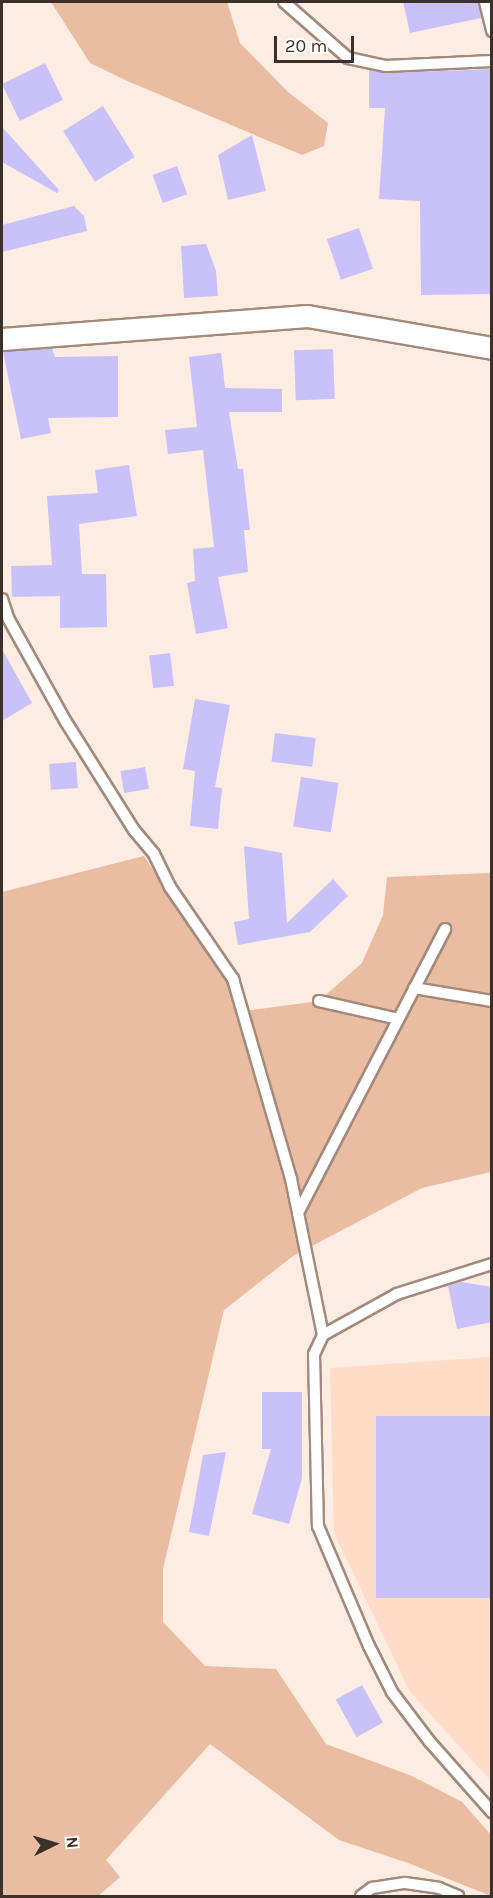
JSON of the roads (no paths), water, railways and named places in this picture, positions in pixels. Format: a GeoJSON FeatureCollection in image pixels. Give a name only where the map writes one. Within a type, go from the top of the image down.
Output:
{"type":"FeatureCollection","features":[{"type":"Feature","properties":{"kind":"street"},"geometry":{"type":"LineString","coordinates":[[2,339],[307,316],[492,348]]}},
{"type":"Feature","properties":{"kind":"lane"},"geometry":{"type":"LineString","coordinates":[[284,2],[348,58],[386,66],[492,61]]}},
{"type":"Feature","properties":{"kind":"lane"},"geometry":{"type":"LineString","coordinates":[[485,2],[492,32]]}},
{"type":"Feature","properties":{"kind":"lane"},"geometry":{"type":"LineString","coordinates":[[2,599],[8,618],[66,722],[134,830],[154,854],[170,887],[233,979],[291,1179],[324,1335]]}},
{"type":"Feature","properties":{"kind":"lane"},"geometry":{"type":"LineString","coordinates":[[298,1213],[445,929]]}},
{"type":"Feature","properties":{"kind":"lane"},"geometry":{"type":"LineString","coordinates":[[414,988],[492,1001]]}},
{"type":"Feature","properties":{"kind":"lane"},"geometry":{"type":"LineString","coordinates":[[319,1001],[398,1019]]}},
{"type":"Feature","properties":{"kind":"lane"},"geometry":{"type":"LineString","coordinates":[[492,1264],[397,1294],[324,1335],[314,1354],[318,1526],[369,1646],[392,1692],[430,1742],[492,1812]]}},
{"type":"Feature","properties":{"kind":"lane"},"geometry":{"type":"LineString","coordinates":[[361,1896],[372,1888],[405,1883],[439,1888],[458,1896]]}}]}
